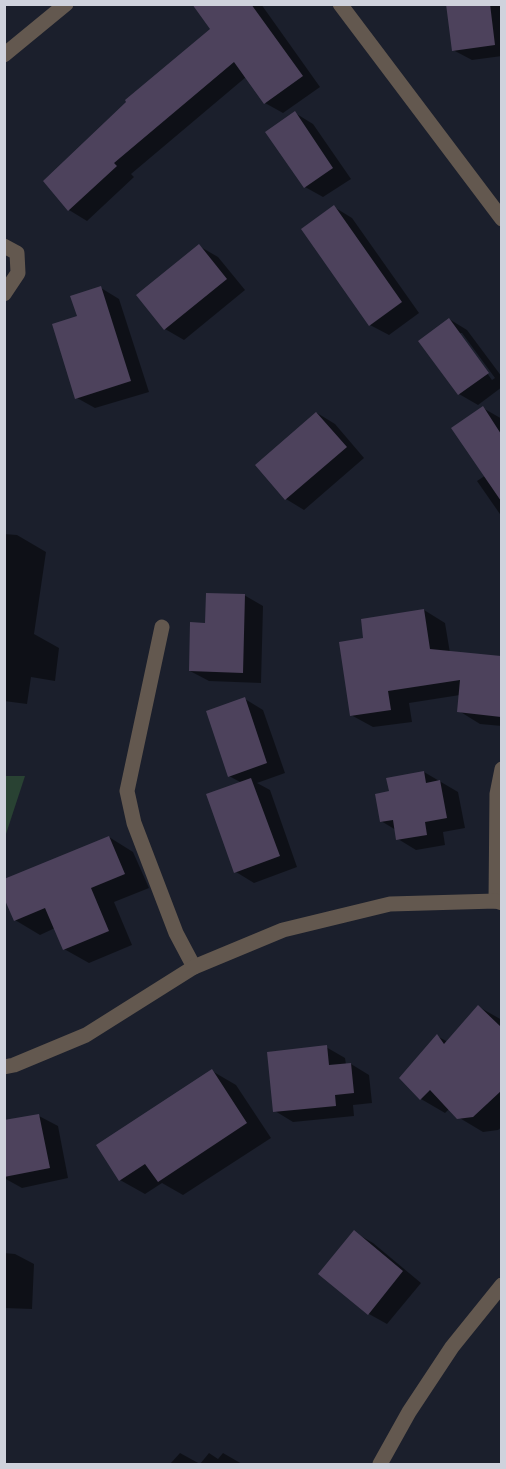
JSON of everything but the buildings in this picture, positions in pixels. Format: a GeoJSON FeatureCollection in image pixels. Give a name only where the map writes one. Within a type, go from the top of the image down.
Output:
{"type":"FeatureCollection","features":[{"type":"Feature","properties":{"kind":"street"},"geometry":{"type":"LineString","coordinates":[[4,55],[66,4]]}},
{"type":"Feature","properties":{"kind":"street"},"geometry":{"type":"LineString","coordinates":[[340,4],[501,219]]}},
{"type":"Feature","properties":{"kind":"street"},"geometry":{"type":"LineString","coordinates":[[4,246],[17,253],[18,273],[4,294]]}},
{"type":"Feature","properties":{"kind":"street"},"geometry":{"type":"LineString","coordinates":[[162,627],[127,791],[134,823],[172,922],[194,967]]}},
{"type":"Feature","properties":{"kind":"street"},"geometry":{"type":"LineString","coordinates":[[4,1067],[86,1035],[194,967],[283,930],[390,904],[499,902],[497,794],[501,769]]}},
{"type":"Feature","properties":{"kind":"street"},"geometry":{"type":"LineString","coordinates":[[380,1464],[409,1412],[452,1347],[501,1285]]}},
{"type":"Feature","properties":{"kind":"green space"},"geometry":{"type":"Polygon","coordinates":[[[4,776],[25,776],[5,837],[4,776]]]}}]}
